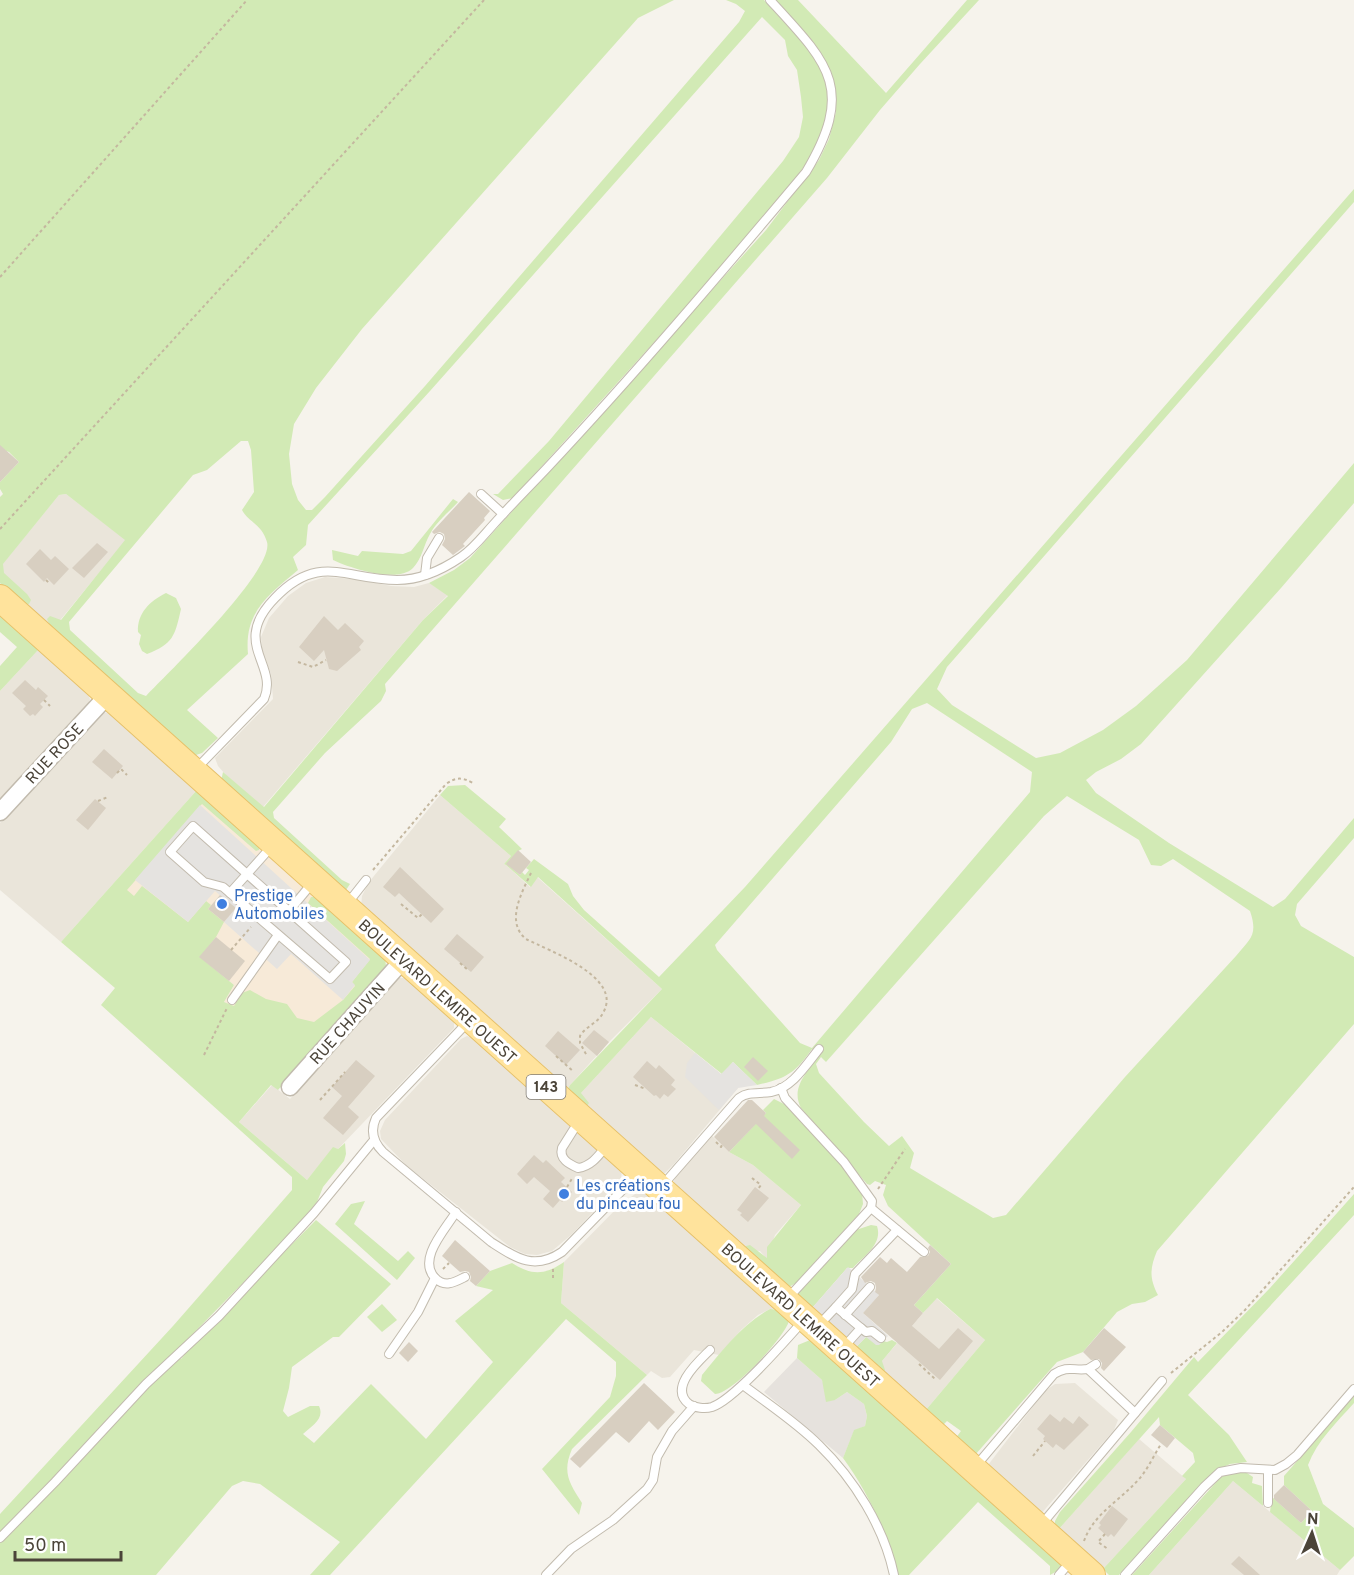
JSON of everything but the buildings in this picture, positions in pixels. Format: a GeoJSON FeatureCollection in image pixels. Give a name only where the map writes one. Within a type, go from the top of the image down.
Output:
{"type":"FeatureCollection","features":[{"type":"Feature","properties":{"kind":"main road","name":"BOULEVARD LEMIRE OUEST"},"geometry":{"type":"LineString","coordinates":[[0,598],[841,1351],[943,1436],[973,1469],[1039,1528],[1066,1567],[1092,1575]]}},
{"type":"Feature","properties":{"kind":"street","name":"RUE ROSE"},"geometry":{"type":"LineString","coordinates":[[0,812],[108,695]]}},
{"type":"Feature","properties":{"kind":"street","name":"RUE CHAUVIN"},"geometry":{"type":"LineString","coordinates":[[290,1087],[404,959]]}},
{"type":"Feature","properties":{"kind":"lane"},"geometry":{"type":"LineString","coordinates":[[193,771],[264,699],[268,689],[267,678],[256,650],[255,639],[257,626],[274,598],[304,576],[316,572],[330,570],[397,580],[425,575],[463,556],[704,293],[806,172],[818,153],[830,120],[832,106],[828,73],[816,51],[770,0]]}},
{"type":"Feature","properties":{"kind":"lane"},"geometry":{"type":"LineString","coordinates":[[480,494],[503,514]]}},
{"type":"Feature","properties":{"kind":"lane"},"geometry":{"type":"LineString","coordinates":[[425,575],[427,558],[439,538]]}},
{"type":"Feature","properties":{"kind":"lane"},"geometry":{"type":"LineString","coordinates":[[193,826],[346,962],[330,979],[231,894],[223,887],[204,882],[170,852],[193,826]]}},
{"type":"Feature","properties":{"kind":"lane"},"geometry":{"type":"LineString","coordinates":[[231,894],[274,843]]}},
{"type":"Feature","properties":{"kind":"lane"},"geometry":{"type":"LineString","coordinates":[[289,911],[315,880]]}},
{"type":"Feature","properties":{"kind":"lane"},"geometry":{"type":"LineString","coordinates":[[345,907],[366,880]]}},
{"type":"Feature","properties":{"kind":"lane"},"geometry":{"type":"LineString","coordinates":[[232,1000],[278,935]]}},
{"type":"Feature","properties":{"kind":"lane"},"geometry":{"type":"LineString","coordinates":[[471,1020],[376,1118],[372,1132],[377,1146],[383,1152],[491,1242],[521,1260],[542,1262],[553,1258],[569,1246],[640,1171]]}},
{"type":"Feature","properties":{"kind":"lane"},"geometry":{"type":"LineString","coordinates":[[660,1189],[739,1098],[749,1093],[765,1093],[781,1088],[795,1078],[819,1049]]}},
{"type":"Feature","properties":{"kind":"lane"},"geometry":{"type":"LineString","coordinates":[[781,1088],[785,1098],[844,1162],[872,1201],[871,1208],[785,1301]]}},
{"type":"Feature","properties":{"kind":"lane"},"geometry":{"type":"LineString","coordinates":[[581,1118],[562,1148],[560,1153],[563,1158],[578,1168],[584,1167],[591,1164],[609,1143]]}},
{"type":"Feature","properties":{"kind":"lane"},"geometry":{"type":"LineString","coordinates":[[0,1538],[146,1384],[219,1316],[314,1213],[374,1140]]}},
{"type":"Feature","properties":{"kind":"lane"},"geometry":{"type":"LineString","coordinates":[[871,1208],[924,1252]]}},
{"type":"Feature","properties":{"kind":"lane"},"geometry":{"type":"LineString","coordinates":[[456,1212],[431,1253],[428,1264],[435,1278],[446,1284],[465,1277]]}},
{"type":"Feature","properties":{"kind":"lane"},"geometry":{"type":"LineString","coordinates":[[710,1350],[691,1369],[683,1384],[685,1399],[694,1406],[711,1407],[722,1401],[811,1323],[836,1307],[852,1289],[855,1274],[897,1230]]}},
{"type":"Feature","properties":{"kind":"lane"},"geometry":{"type":"LineString","coordinates":[[389,1354],[418,1312],[435,1278]]}},
{"type":"Feature","properties":{"kind":"lane"},"geometry":{"type":"LineString","coordinates":[[845,1315],[870,1287]]}},
{"type":"Feature","properties":{"kind":"lane"},"geometry":{"type":"LineString","coordinates":[[836,1307],[866,1332],[873,1330],[881,1338]]}},
{"type":"Feature","properties":{"kind":"lane"},"geometry":{"type":"LineString","coordinates":[[841,1351],[861,1328]]}},
{"type":"Feature","properties":{"kind":"lane"},"geometry":{"type":"LineString","coordinates":[[973,1469],[1054,1374],[1073,1368],[1088,1369],[1096,1364]]}},
{"type":"Feature","properties":{"kind":"lane"},"geometry":{"type":"LineString","coordinates":[[1088,1369],[1135,1413]]}},
{"type":"Feature","properties":{"kind":"lane"},"geometry":{"type":"LineString","coordinates":[[1039,1528],[1162,1381]]}},
{"type":"Feature","properties":{"kind":"lane"},"geometry":{"type":"LineString","coordinates":[[743,1384],[817,1443],[837,1464],[858,1492],[873,1518],[894,1575]]}},
{"type":"Feature","properties":{"kind":"lane"},"geometry":{"type":"LineString","coordinates":[[1125,1575],[1220,1472],[1241,1468],[1275,1470],[1297,1455],[1354,1389]]}},
{"type":"Feature","properties":{"kind":"lane"},"geometry":{"type":"LineString","coordinates":[[546,1575],[571,1549],[613,1520],[647,1489],[653,1480],[657,1457],[672,1431],[694,1406]]}},
{"type":"Feature","properties":{"kind":"lane"},"geometry":{"type":"LineString","coordinates":[[1268,1470],[1268,1503]]}},
{"type":"Feature","properties":{"kind":"path"},"geometry":{"type":"LineString","coordinates":[[0,277],[247,0]]}},
{"type":"Feature","properties":{"kind":"path"},"geometry":{"type":"LineString","coordinates":[[0,529],[484,0]]}},
{"type":"Feature","properties":{"kind":"path"},"geometry":{"type":"LineString","coordinates":[[46,580],[50,584]]}},
{"type":"Feature","properties":{"kind":"path"},"geometry":{"type":"LineString","coordinates":[[298,662],[313,667],[326,660]]}},
{"type":"Feature","properties":{"kind":"path"},"geometry":{"type":"LineString","coordinates":[[44,700],[50,706]]}},
{"type":"Feature","properties":{"kind":"path"},"geometry":{"type":"LineString","coordinates":[[117,773],[121,769],[127,775]]}},
{"type":"Feature","properties":{"kind":"path"},"geometry":{"type":"LineString","coordinates":[[366,880],[446,784],[457,777],[465,778],[473,783]]}},
{"type":"Feature","properties":{"kind":"path"},"geometry":{"type":"LineString","coordinates":[[98,801],[108,797]]}},
{"type":"Feature","properties":{"kind":"path"},"geometry":{"type":"LineString","coordinates":[[527,873],[530,874],[519,898],[516,914],[520,934],[592,975],[600,982],[606,993],[604,1011],[580,1036],[580,1043],[587,1056]]}},
{"type":"Feature","properties":{"kind":"path"},"geometry":{"type":"LineString","coordinates":[[401,904],[418,918],[422,914]]}},
{"type":"Feature","properties":{"kind":"path"},"geometry":{"type":"LineString","coordinates":[[231,950],[259,918]]}},
{"type":"Feature","properties":{"kind":"path"},"geometry":{"type":"LineString","coordinates":[[460,963],[468,970]]}},
{"type":"Feature","properties":{"kind":"path"},"geometry":{"type":"LineString","coordinates":[[204,1055],[232,1000]]}},
{"type":"Feature","properties":{"kind":"path"},"geometry":{"type":"LineString","coordinates":[[556,1056],[573,1071]]}},
{"type":"Feature","properties":{"kind":"path"},"geometry":{"type":"LineString","coordinates":[[321,1100],[345,1072]]}},
{"type":"Feature","properties":{"kind":"path"},"geometry":{"type":"LineString","coordinates":[[635,1084],[646,1089]]}},
{"type":"Feature","properties":{"kind":"path"},"geometry":{"type":"LineString","coordinates":[[870,1198],[905,1149]]}},
{"type":"Feature","properties":{"kind":"path"},"geometry":{"type":"LineString","coordinates":[[752,1178],[761,1185],[758,1189]]}},
{"type":"Feature","properties":{"kind":"path"},"geometry":{"type":"LineString","coordinates":[[1162,1381],[1245,1310],[1354,1187]]}},
{"type":"Feature","properties":{"kind":"path"},"geometry":{"type":"LineString","coordinates":[[919,1364],[934,1379]]}},
{"type":"Feature","properties":{"kind":"path"},"geometry":{"type":"LineString","coordinates":[[1033,1456],[1045,1441]]}},
{"type":"Feature","properties":{"kind":"path"},"geometry":{"type":"LineString","coordinates":[[1066,1567],[1079,1551],[1089,1528],[1140,1478],[1161,1443]]}},
{"type":"Feature","properties":{"kind":"path"},"geometry":{"type":"LineString","coordinates":[[1105,1533],[1098,1542],[1108,1550]]}},
{"type":"Feature","properties":{"kind":"shaded area"},"geometry":{"type":"Polygon","coordinates":[[[66,494],[126,540],[52,630],[0,583],[0,567],[59,495],[66,494]]]}},
{"type":"Feature","properties":{"kind":"shaded area"},"geometry":{"type":"Polygon","coordinates":[[[325,577],[355,579],[391,586],[414,587],[429,583],[448,595],[423,620],[263,807],[225,774],[215,758],[273,699],[271,674],[262,652],[261,637],[269,618],[288,596],[306,583],[325,577]]]}},
{"type":"Feature","properties":{"kind":"shaded area"},"geometry":{"type":"Polygon","coordinates":[[[39,649],[87,692],[90,699],[88,705],[0,802],[0,691],[39,649]]]}},
{"type":"Feature","properties":{"kind":"shaded area"},"geometry":{"type":"Polygon","coordinates":[[[108,712],[197,790],[61,942],[0,890],[0,823],[101,714],[108,712]]]}},
{"type":"Feature","properties":{"kind":"shaded area"},"geometry":{"type":"Polygon","coordinates":[[[197,790],[385,957],[307,1044],[241,994],[234,1007],[224,1002],[234,985],[117,890],[197,790]]]}},
{"type":"Feature","properties":{"kind":"shaded area"},"geometry":{"type":"Polygon","coordinates":[[[440,795],[511,856],[504,864],[530,887],[537,877],[662,989],[609,1042],[566,1092],[361,907],[362,896],[369,882],[440,795]]]}},
{"type":"Feature","properties":{"kind":"shaded area"},"geometry":{"type":"Polygon","coordinates":[[[200,805],[370,960],[352,982],[355,985],[343,1000],[291,954],[277,969],[224,922],[235,908],[215,891],[188,922],[135,880],[200,805]]]}},
{"type":"Feature","properties":{"kind":"shaded area"},"geometry":{"type":"Polygon","coordinates":[[[399,978],[406,978],[449,1017],[454,1022],[454,1028],[338,1149],[333,1148],[307,1180],[239,1122],[272,1085],[290,1099],[399,978]]]}},
{"type":"Feature","properties":{"kind":"shaded area"},"geometry":{"type":"Polygon","coordinates":[[[651,1017],[738,1088],[674,1164],[665,1173],[659,1174],[585,1109],[581,1093],[651,1017]]]}},
{"type":"Feature","properties":{"kind":"shaded area"},"geometry":{"type":"Polygon","coordinates":[[[467,1036],[622,1171],[615,1189],[571,1235],[552,1251],[537,1255],[525,1254],[510,1247],[407,1166],[381,1139],[380,1131],[385,1120],[461,1039],[467,1036]]]}},
{"type":"Feature","properties":{"kind":"shaded area"},"geometry":{"type":"Polygon","coordinates":[[[695,1053],[721,1074],[733,1062],[757,1085],[738,1088],[719,1110],[685,1077],[687,1063],[695,1053]]]}},
{"type":"Feature","properties":{"kind":"shaded area"},"geometry":{"type":"Polygon","coordinates":[[[711,1135],[729,1152],[753,1165],[801,1205],[775,1235],[767,1259],[760,1251],[744,1250],[672,1187],[675,1178],[711,1135]]]}},
{"type":"Feature","properties":{"kind":"shaded area"},"geometry":{"type":"Polygon","coordinates":[[[641,1192],[647,1193],[775,1309],[758,1315],[719,1355],[694,1350],[670,1377],[662,1378],[651,1371],[647,1375],[561,1303],[564,1262],[620,1205],[641,1192]]]}},
{"type":"Feature","properties":{"kind":"shaded area"},"geometry":{"type":"Polygon","coordinates":[[[848,1267],[879,1295],[863,1313],[888,1336],[879,1345],[866,1337],[856,1347],[813,1307],[848,1267]]]}},
{"type":"Feature","properties":{"kind":"shaded area"},"geometry":{"type":"Polygon","coordinates":[[[936,1298],[985,1340],[925,1411],[883,1374],[882,1361],[936,1298]]]}},
{"type":"Feature","properties":{"kind":"shaded area"},"geometry":{"type":"Polygon","coordinates":[[[797,1358],[822,1380],[826,1393],[835,1400],[847,1392],[864,1404],[867,1416],[865,1426],[854,1431],[843,1458],[764,1392],[797,1358]]]}},
{"type":"Feature","properties":{"kind":"shaded area"},"geometry":{"type":"Polygon","coordinates":[[[1075,1383],[1118,1420],[1114,1430],[1040,1515],[988,1465],[1045,1391],[1055,1384],[1075,1383]]]}},
{"type":"Feature","properties":{"kind":"shaded area"},"geometry":{"type":"Polygon","coordinates":[[[1139,1439],[1186,1479],[1103,1569],[1058,1530],[1139,1439]]]}},
{"type":"Feature","properties":{"kind":"shaded area"},"geometry":{"type":"Polygon","coordinates":[[[1233,1481],[1340,1570],[1337,1575],[1149,1575],[1233,1481]]]}},
{"type":"Feature","properties":{"kind":"green space"},"geometry":{"type":"Polygon","coordinates":[[[0,0],[674,0],[638,18],[362,329],[316,388],[294,424],[289,454],[292,484],[298,500],[306,510],[312,510],[325,497],[425,386],[739,22],[745,11],[726,0],[764,0],[815,56],[825,77],[829,106],[825,128],[812,156],[776,204],[513,498],[503,500],[493,494],[498,494],[549,441],[783,161],[799,137],[803,117],[797,70],[788,56],[785,40],[762,17],[308,525],[306,545],[293,557],[298,570],[268,596],[254,615],[248,639],[248,654],[187,710],[218,738],[202,753],[196,755],[189,752],[52,630],[47,619],[50,616],[61,620],[125,540],[66,494],[59,495],[3,564],[4,573],[27,594],[31,600],[29,604],[23,605],[0,583],[0,497],[3,494],[0,482],[19,462],[9,452],[0,449],[0,0]],[[241,441],[207,470],[193,475],[69,622],[70,630],[138,693],[146,696],[197,644],[238,597],[265,556],[267,542],[265,536],[242,510],[254,492],[251,450],[248,441],[241,441]]]}},
{"type":"Feature","properties":{"kind":"green space"},"geometry":{"type":"Polygon","coordinates":[[[773,0],[798,0],[886,93],[967,0],[979,0],[880,110],[827,178],[385,684],[386,691],[381,701],[325,753],[273,812],[274,818],[342,880],[350,884],[344,893],[221,781],[223,772],[264,807],[423,620],[448,596],[429,583],[454,570],[470,558],[766,230],[819,160],[829,139],[836,112],[836,92],[830,71],[819,50],[773,0]]]}},
{"type":"Feature","properties":{"kind":"green space"},"geometry":{"type":"Polygon","coordinates":[[[1354,189],[1354,202],[947,667],[937,689],[952,705],[1036,758],[1060,753],[1103,730],[1136,706],[1187,660],[1354,463],[1354,503],[1141,744],[1086,780],[1096,793],[1169,843],[1273,907],[1285,899],[1354,818],[1354,838],[1297,904],[1295,915],[1301,926],[1354,957],[1354,1024],[1157,1251],[1152,1273],[1158,1295],[1117,1312],[1083,1352],[1057,1362],[975,1455],[955,1439],[961,1431],[947,1421],[942,1426],[925,1411],[985,1340],[937,1298],[923,1313],[914,1305],[951,1264],[888,1206],[883,1195],[886,1185],[875,1181],[870,1185],[867,1184],[801,1108],[798,1100],[799,1086],[819,1055],[812,1049],[789,1074],[757,1085],[733,1062],[722,1074],[651,1017],[581,1093],[589,1103],[585,1109],[566,1092],[570,1085],[662,989],[538,877],[531,887],[504,864],[511,856],[440,795],[448,786],[465,785],[506,819],[499,827],[522,849],[507,864],[520,875],[522,872],[525,875],[529,870],[526,868],[534,859],[568,884],[573,896],[584,910],[659,977],[745,887],[1354,189]],[[927,703],[912,709],[891,742],[715,945],[800,1043],[812,1048],[1030,792],[1032,772],[927,703]],[[1067,796],[1044,816],[826,1062],[821,1057],[816,1064],[819,1073],[889,1146],[902,1136],[914,1153],[910,1168],[993,1218],[1006,1215],[1125,1077],[1236,956],[1252,936],[1253,931],[1250,911],[1173,859],[1161,866],[1151,865],[1139,840],[1067,796]]]}},
{"type":"Feature","properties":{"kind":"green space"},"geometry":{"type":"Polygon","coordinates":[[[453,499],[458,502],[436,525],[416,564],[406,573],[385,575],[373,573],[333,560],[332,550],[358,556],[362,551],[403,554],[411,551],[453,499]]]}},
{"type":"Feature","properties":{"kind":"green space"},"geometry":{"type":"Polygon","coordinates":[[[166,593],[176,598],[181,609],[177,626],[168,642],[147,654],[142,651],[139,644],[141,635],[138,632],[138,625],[146,608],[166,593]]]}},
{"type":"Feature","properties":{"kind":"green space"},"geometry":{"type":"Polygon","coordinates":[[[0,613],[39,649],[0,691],[0,666],[17,647],[0,632],[0,613]]]}},
{"type":"Feature","properties":{"kind":"green space"},"geometry":{"type":"Polygon","coordinates":[[[197,790],[260,846],[259,850],[256,851],[202,804],[127,890],[134,896],[142,886],[188,922],[206,901],[211,905],[208,909],[224,922],[216,937],[200,957],[234,985],[224,1002],[234,1006],[242,993],[250,990],[266,999],[287,1004],[297,1018],[314,1022],[343,1000],[355,986],[352,982],[370,959],[308,903],[311,897],[318,897],[385,957],[386,966],[278,1090],[271,1085],[239,1122],[307,1180],[333,1147],[338,1149],[345,1143],[344,1161],[323,1187],[317,1202],[289,1236],[174,1353],[181,1359],[316,1220],[391,1284],[339,1337],[333,1337],[292,1367],[283,1411],[288,1417],[310,1406],[319,1406],[319,1418],[303,1434],[314,1443],[371,1384],[426,1439],[493,1362],[455,1321],[493,1290],[476,1286],[490,1271],[512,1263],[526,1270],[538,1272],[551,1269],[564,1262],[561,1303],[647,1375],[572,1449],[567,1471],[570,1483],[582,1503],[579,1515],[542,1469],[610,1397],[616,1376],[616,1362],[566,1319],[330,1575],[310,1575],[340,1542],[260,1484],[243,1481],[232,1486],[156,1575],[0,1575],[0,1514],[173,1326],[292,1190],[292,1177],[101,1005],[115,988],[61,942],[197,790]]]}},
{"type":"Feature","properties":{"kind":"green space"},"geometry":{"type":"Polygon","coordinates":[[[774,1099],[790,1107],[849,1172],[862,1192],[863,1204],[859,1214],[796,1283],[789,1287],[744,1250],[750,1245],[767,1258],[767,1247],[801,1205],[753,1165],[729,1152],[766,1113],[763,1110],[774,1099]]]}},
{"type":"Feature","properties":{"kind":"green space"},"geometry":{"type":"Polygon","coordinates":[[[1354,1194],[1354,1215],[1188,1395],[1229,1435],[1247,1462],[1230,1464],[1217,1470],[1119,1575],[1109,1575],[1103,1569],[1186,1479],[1182,1476],[1195,1462],[1193,1453],[1160,1425],[1159,1417],[1058,1530],[1055,1528],[1055,1521],[1060,1512],[1194,1357],[1198,1362],[1270,1288],[1354,1194]]]}},
{"type":"Feature","properties":{"kind":"green space"},"geometry":{"type":"Polygon","coordinates":[[[365,1201],[354,1224],[398,1261],[408,1251],[415,1258],[397,1280],[335,1224],[351,1204],[365,1201]]]}},
{"type":"Feature","properties":{"kind":"green space"},"geometry":{"type":"Polygon","coordinates":[[[871,1225],[877,1226],[875,1244],[853,1268],[847,1268],[813,1307],[809,1306],[798,1296],[800,1291],[856,1230],[871,1225]]]}},
{"type":"Feature","properties":{"kind":"green space"},"geometry":{"type":"Polygon","coordinates":[[[382,1304],[397,1320],[382,1332],[367,1317],[382,1304]]]}},
{"type":"Feature","properties":{"kind":"green space"},"geometry":{"type":"Polygon","coordinates":[[[770,1309],[779,1311],[789,1321],[778,1340],[745,1375],[723,1392],[715,1394],[701,1381],[702,1375],[741,1330],[770,1309]]]}},
{"type":"Feature","properties":{"kind":"green space"},"geometry":{"type":"Polygon","coordinates":[[[866,1337],[887,1342],[892,1340],[897,1343],[882,1361],[885,1370],[883,1374],[856,1347],[866,1337]]]}},
{"type":"Feature","properties":{"kind":"green space"},"geometry":{"type":"Polygon","coordinates":[[[813,1340],[1061,1563],[1059,1570],[1050,1575],[1050,1566],[978,1502],[909,1575],[898,1575],[876,1514],[861,1485],[843,1458],[854,1430],[865,1426],[867,1416],[864,1404],[847,1392],[835,1400],[826,1402],[822,1380],[797,1358],[798,1345],[813,1340]]]}},
{"type":"Feature","properties":{"kind":"green space"},"geometry":{"type":"Polygon","coordinates":[[[1354,1396],[1354,1403],[1322,1440],[1308,1465],[1323,1504],[1354,1528],[1354,1556],[1340,1570],[1270,1512],[1272,1497],[1301,1523],[1312,1511],[1284,1485],[1284,1476],[1354,1396]]]}},
{"type":"Feature","properties":{"kind":"green space"},"geometry":{"type":"Polygon","coordinates":[[[1244,1471],[1253,1477],[1252,1483],[1262,1486],[1263,1506],[1233,1481],[1149,1575],[1132,1575],[1221,1477],[1233,1472],[1244,1471]]]}},
{"type":"Feature","properties":{"kind":"place","name":"Prestige Automobiles"},"geometry":{"type":"Point","coordinates":[222,904]}},
{"type":"Feature","properties":{"kind":"place","name":"Les créations du pinceau fou"},"geometry":{"type":"Point","coordinates":[564,1194]}}]}
